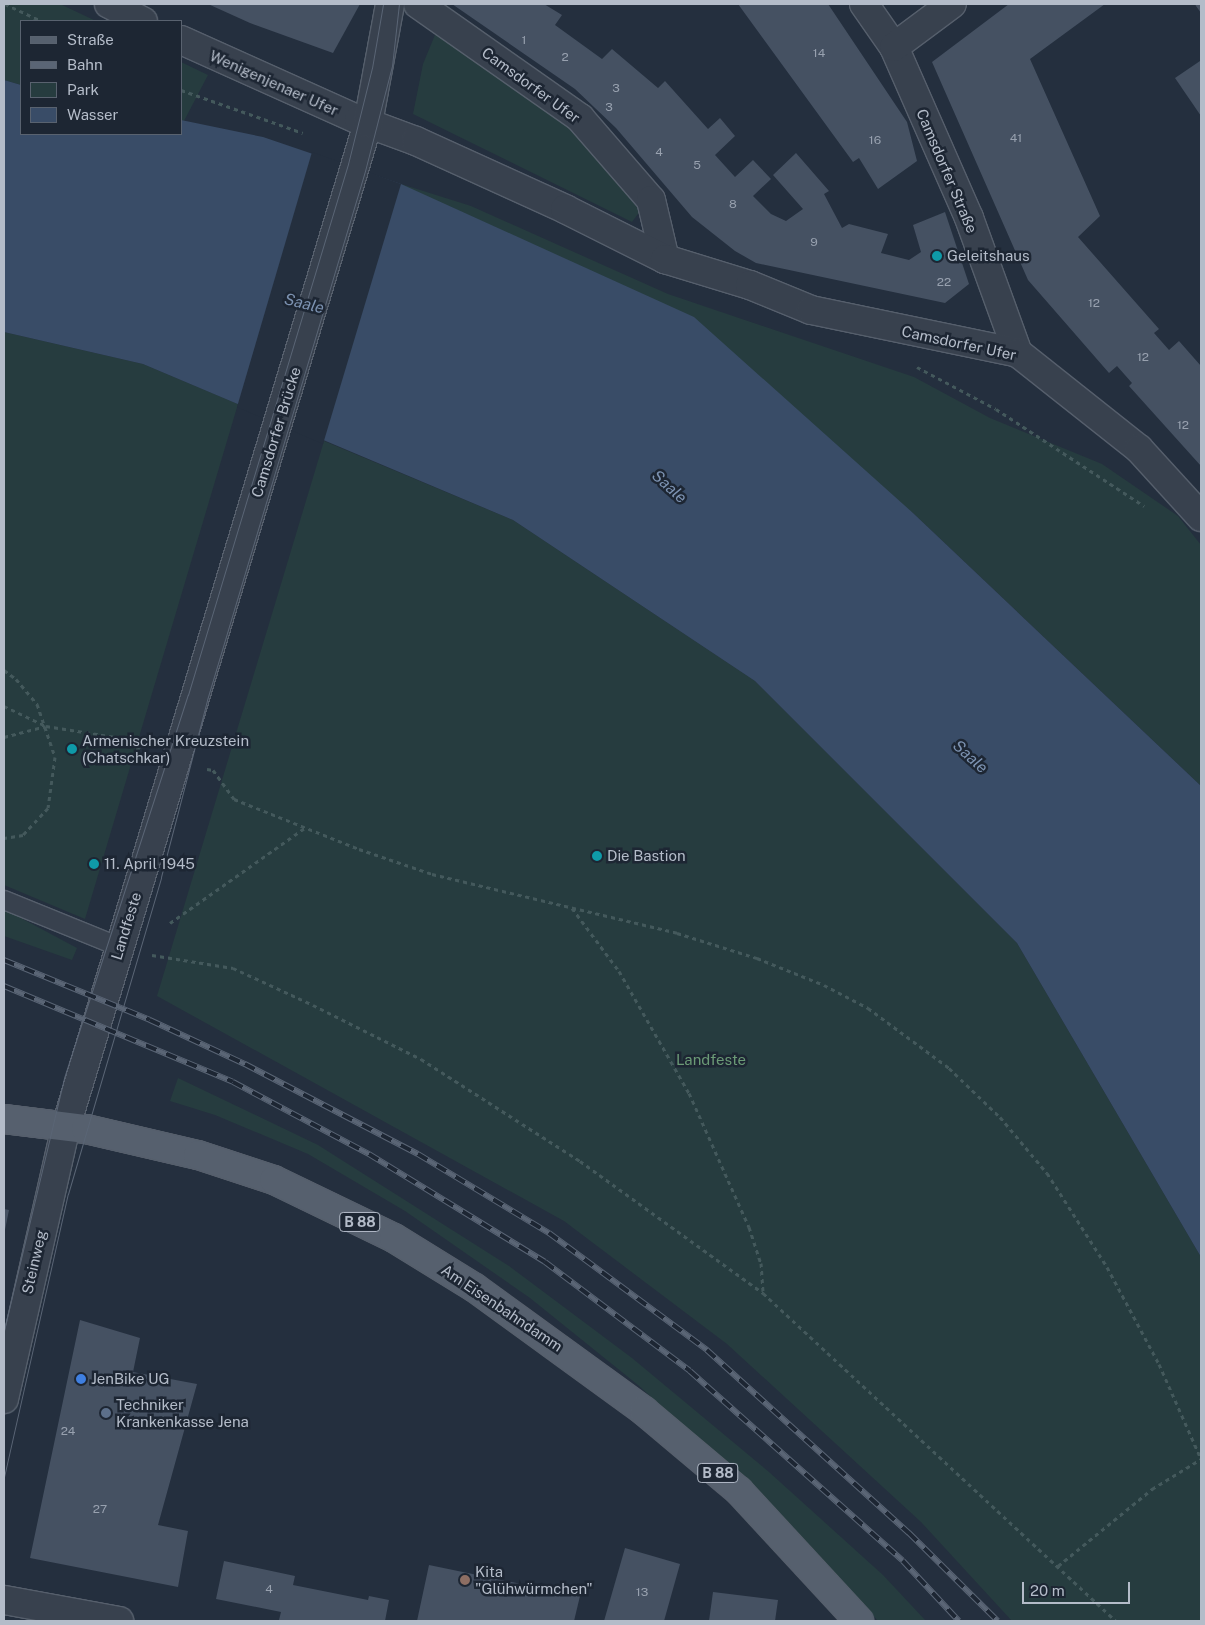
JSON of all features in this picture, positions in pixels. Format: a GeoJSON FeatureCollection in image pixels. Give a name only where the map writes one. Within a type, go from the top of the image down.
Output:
{"type":"FeatureCollection","features":[{"type":"Feature","properties":{"kind":"main road","name":"B 88"},"geometry":{"type":"LineString","coordinates":[[4,1119],[66,1126]]}},
{"type":"Feature","properties":{"kind":"main road","name":"Am Eisenbahndamm"},"geometry":{"type":"LineString","coordinates":[[66,1126],[152,1142],[274,1180],[394,1238],[475,1288],[644,1412],[739,1491],[859,1621]]}},
{"type":"Feature","properties":{"kind":"street"},"geometry":{"type":"LineString","coordinates":[[109,4],[141,20]]}},
{"type":"Feature","properties":{"kind":"street","name":"Camsdorfer Brücke"},"geometry":{"type":"LineString","coordinates":[[196,697],[368,123],[390,4]]}},
{"type":"Feature","properties":{"kind":"street","name":"Camsdorfer Ufer"},"geometry":{"type":"LineString","coordinates":[[418,4],[580,118],[651,200],[665,259]]}},
{"type":"Feature","properties":{"kind":"street","name":"Camsdorfer Straße"},"geometry":{"type":"LineString","coordinates":[[864,4],[894,47],[968,218],[1018,353]]}},
{"type":"Feature","properties":{"kind":"street"},"geometry":{"type":"LineString","coordinates":[[894,47],[952,4]]}},
{"type":"Feature","properties":{"kind":"street","name":"Wenigenjenaer Ufer"},"geometry":{"type":"LineString","coordinates":[[182,41],[229,65],[368,123]]}},
{"type":"Feature","properties":{"kind":"street","name":"Camsdorfer Ufer"},"geometry":{"type":"LineString","coordinates":[[368,123],[478,169],[665,259],[750,285],[811,310],[1018,353],[1138,449],[1201,517]]}},
{"type":"Feature","properties":{"kind":"street","name":"Landfeste"},"geometry":{"type":"LineString","coordinates":[[66,1126],[196,697]]}},
{"type":"Feature","properties":{"kind":"street","name":"Steinweg"},"geometry":{"type":"LineString","coordinates":[[4,1399],[66,1126]]}},
{"type":"Feature","properties":{"kind":"street"},"geometry":{"type":"LineString","coordinates":[[4,1600],[119,1621]]}},
{"type":"Feature","properties":{"kind":"lane"},"geometry":{"type":"LineString","coordinates":[[4,900],[120,947]]}},
{"type":"Feature","properties":{"kind":"path"},"geometry":{"type":"LineString","coordinates":[[5,4],[39,20]]}},
{"type":"Feature","properties":{"kind":"path"},"geometry":{"type":"LineString","coordinates":[[182,90],[309,135]]}},
{"type":"Feature","properties":{"kind":"path"},"geometry":{"type":"LineString","coordinates":[[912,364],[996,409],[1152,511]]}},
{"type":"Feature","properties":{"kind":"path"},"geometry":{"type":"LineString","coordinates":[[4,670],[16,678],[37,704],[55,757],[48,808],[23,835],[4,838]]}},
{"type":"Feature","properties":{"kind":"path"},"geometry":{"type":"LineString","coordinates":[[4,706],[46,726],[115,738],[145,752],[213,770],[234,799],[432,874],[694,938],[756,958],[824,985],[868,1008],[949,1068],[1000,1116],[1047,1173],[1107,1267],[1155,1356],[1201,1459],[1152,1489],[1058,1566]]}},
{"type":"Feature","properties":{"kind":"path"},"geometry":{"type":"LineString","coordinates":[[4,737],[46,726]]}},
{"type":"Feature","properties":{"kind":"path"},"geometry":{"type":"LineString","coordinates":[[170,923],[306,827]]}},
{"type":"Feature","properties":{"kind":"path"},"geometry":{"type":"LineString","coordinates":[[572,907],[624,978],[689,1093],[749,1227],[760,1263],[763,1293]]}},
{"type":"Feature","properties":{"kind":"path"},"geometry":{"type":"LineString","coordinates":[[120,947],[233,968],[421,1059],[580,1161],[763,1293],[1116,1621]]}},
{"type":"Feature","properties":{"kind":"green space"},"geometry":{"type":"Polygon","coordinates":[[[4,4],[60,4],[94,20],[20,20],[20,85],[4,80],[4,4]]]}},
{"type":"Feature","properties":{"kind":"green space"},"geometry":{"type":"Polygon","coordinates":[[[437,30],[571,125],[643,207],[632,222],[413,114],[423,64],[437,30]]]}},
{"type":"Feature","properties":{"kind":"green space"},"geometry":{"type":"Polygon","coordinates":[[[182,62],[208,75],[184,121],[182,120],[182,62]]]}},
{"type":"Feature","properties":{"kind":"green space"},"geometry":{"type":"Polygon","coordinates":[[[401,184],[471,206],[668,294],[914,377],[990,418],[1102,464],[1178,516],[1201,545],[1201,786],[913,513],[401,184]]]}},
{"type":"Feature","properties":{"kind":"green space"},"geometry":{"type":"Polygon","coordinates":[[[4,332],[143,364],[238,404],[85,919],[4,885],[4,332]]]}},
{"type":"Feature","properties":{"kind":"green space"},"geometry":{"type":"Polygon","coordinates":[[[324,441],[513,520],[755,681],[1017,943],[1201,1257],[1201,1621],[1012,1621],[921,1522],[727,1344],[564,1221],[157,996],[324,441]]]}},
{"type":"Feature","properties":{"kind":"green space"},"geometry":{"type":"Polygon","coordinates":[[[4,909],[77,948],[72,960],[4,936],[4,909]]]}},
{"type":"Feature","properties":{"kind":"green space"},"geometry":{"type":"Polygon","coordinates":[[[178,1078],[318,1145],[509,1266],[632,1358],[769,1472],[883,1575],[926,1621],[878,1621],[787,1521],[638,1385],[530,1298],[405,1211],[308,1154],[215,1115],[170,1101],[178,1078]]]}},
{"type":"Feature","properties":{"kind":"water","name":"Saale"},"geometry":{"type":"Polygon","coordinates":[[[4,80],[20,85],[20,135],[182,135],[182,120],[263,137],[401,184],[694,317],[913,513],[1201,786],[1201,1257],[1017,943],[755,681],[513,520],[143,364],[4,332],[4,80]]]}},
{"type":"Feature","properties":{"kind":"pier"},"geometry":{"type":"Polygon","coordinates":[[[312,152],[401,184],[323,444],[237,407],[312,152]]]}},
{"type":"Feature","properties":{"kind":"building"},"geometry":{"type":"Polygon","coordinates":[[[208,4],[360,4],[333,53],[250,23],[208,4]]]}},
{"type":"Feature","properties":{"kind":"building"},"geometry":{"type":"Polygon","coordinates":[[[452,4],[544,4],[562,15],[555,25],[602,59],[612,49],[658,88],[665,81],[708,129],[720,118],[735,136],[715,155],[735,177],[753,160],[771,179],[753,196],[771,214],[786,221],[803,209],[773,175],[796,153],[829,191],[824,194],[842,228],[849,224],[888,234],[881,253],[909,260],[921,252],[913,225],[945,212],[969,284],[945,303],[756,263],[735,251],[692,217],[616,128],[575,89],[452,4]]]}},
{"type":"Feature","properties":{"kind":"building"},"geometry":{"type":"Polygon","coordinates":[[[738,4],[828,4],[907,122],[917,161],[878,189],[859,158],[853,162],[738,4]]]}},
{"type":"Feature","properties":{"kind":"building"},"geometry":{"type":"Polygon","coordinates":[[[1009,4],[1105,4],[1030,59],[1100,216],[1078,237],[1159,329],[1154,333],[1169,350],[1179,341],[1201,366],[1201,466],[1129,386],[1132,383],[1117,366],[1109,373],[1028,280],[932,62],[1009,4]]]}},
{"type":"Feature","properties":{"kind":"building"},"geometry":{"type":"Polygon","coordinates":[[[1195,4],[1201,4],[1201,13],[1196,6],[1195,4]]]}},
{"type":"Feature","properties":{"kind":"building"},"geometry":{"type":"Polygon","coordinates":[[[1200,61],[1201,63],[1201,116],[1175,78],[1200,61]]]}},
{"type":"Feature","properties":{"kind":"building"},"geometry":{"type":"Polygon","coordinates":[[[4,1209],[9,1210],[5,1230],[4,1230],[4,1209]]]}},
{"type":"Feature","properties":{"kind":"building"},"geometry":{"type":"Polygon","coordinates":[[[80,1320],[140,1338],[133,1372],[197,1384],[158,1525],[188,1531],[178,1587],[30,1558],[80,1320]]]}},
{"type":"Feature","properties":{"kind":"building"},"geometry":{"type":"Polygon","coordinates":[[[625,1548],[680,1564],[664,1621],[604,1621],[625,1548]]]}},
{"type":"Feature","properties":{"kind":"building"},"geometry":{"type":"Polygon","coordinates":[[[224,1561],[295,1576],[293,1585],[368,1600],[369,1596],[389,1600],[385,1621],[286,1621],[279,1620],[281,1612],[216,1599],[224,1561]]]}},
{"type":"Feature","properties":{"kind":"building","name":"Kita \"Glühwürmchen\""},"geometry":{"type":"Polygon","coordinates":[[[429,1565],[580,1596],[574,1621],[417,1621],[429,1565]]]}},
{"type":"Feature","properties":{"kind":"building"},"geometry":{"type":"Polygon","coordinates":[[[713,1592],[778,1600],[775,1621],[709,1621],[713,1592]]]}},
{"type":"Feature","properties":{"kind":"tram line"},"geometry":{"type":"LineString","coordinates":[[4,1330],[64,1078],[188,695],[348,164],[372,68],[383,4]]}},
{"type":"Feature","properties":{"kind":"tram line"},"geometry":{"type":"LineString","coordinates":[[4,1477],[68,1194],[161,877],[207,700],[365,171],[392,66],[399,4]]}},
{"type":"Feature","properties":{"kind":"railway"},"geometry":{"type":"LineString","coordinates":[[4,960],[150,1020],[245,1064],[418,1154],[549,1233],[707,1350],[909,1533],[998,1621]]}},
{"type":"Feature","properties":{"kind":"railway"},"geometry":{"type":"LineString","coordinates":[[4,986],[233,1082],[369,1154],[545,1262],[690,1371],[903,1561],[959,1621]]}},
{"type":"Feature","properties":{"kind":"place","name":"Geleitshaus"},"geometry":{"type":"Point","coordinates":[937,256]}},
{"type":"Feature","properties":{"kind":"place","name":"Armenischer Kreuzstein (Chatschkar)"},"geometry":{"type":"Point","coordinates":[72,749]}},
{"type":"Feature","properties":{"kind":"place","name":"Die Bastion"},"geometry":{"type":"Point","coordinates":[597,856]}},
{"type":"Feature","properties":{"kind":"place","name":"11. April 1945"},"geometry":{"type":"Point","coordinates":[94,864]}},
{"type":"Feature","properties":{"kind":"place","name":"JenBike UG"},"geometry":{"type":"Point","coordinates":[81,1379]}},
{"type":"Feature","properties":{"kind":"place","name":"Techniker Krankenkasse Jena"},"geometry":{"type":"Point","coordinates":[106,1413]}},
{"type":"Feature","properties":{"kind":"place","name":"Kita \"Glühwürmchen\""},"geometry":{"type":"Point","coordinates":[465,1580]}}]}
